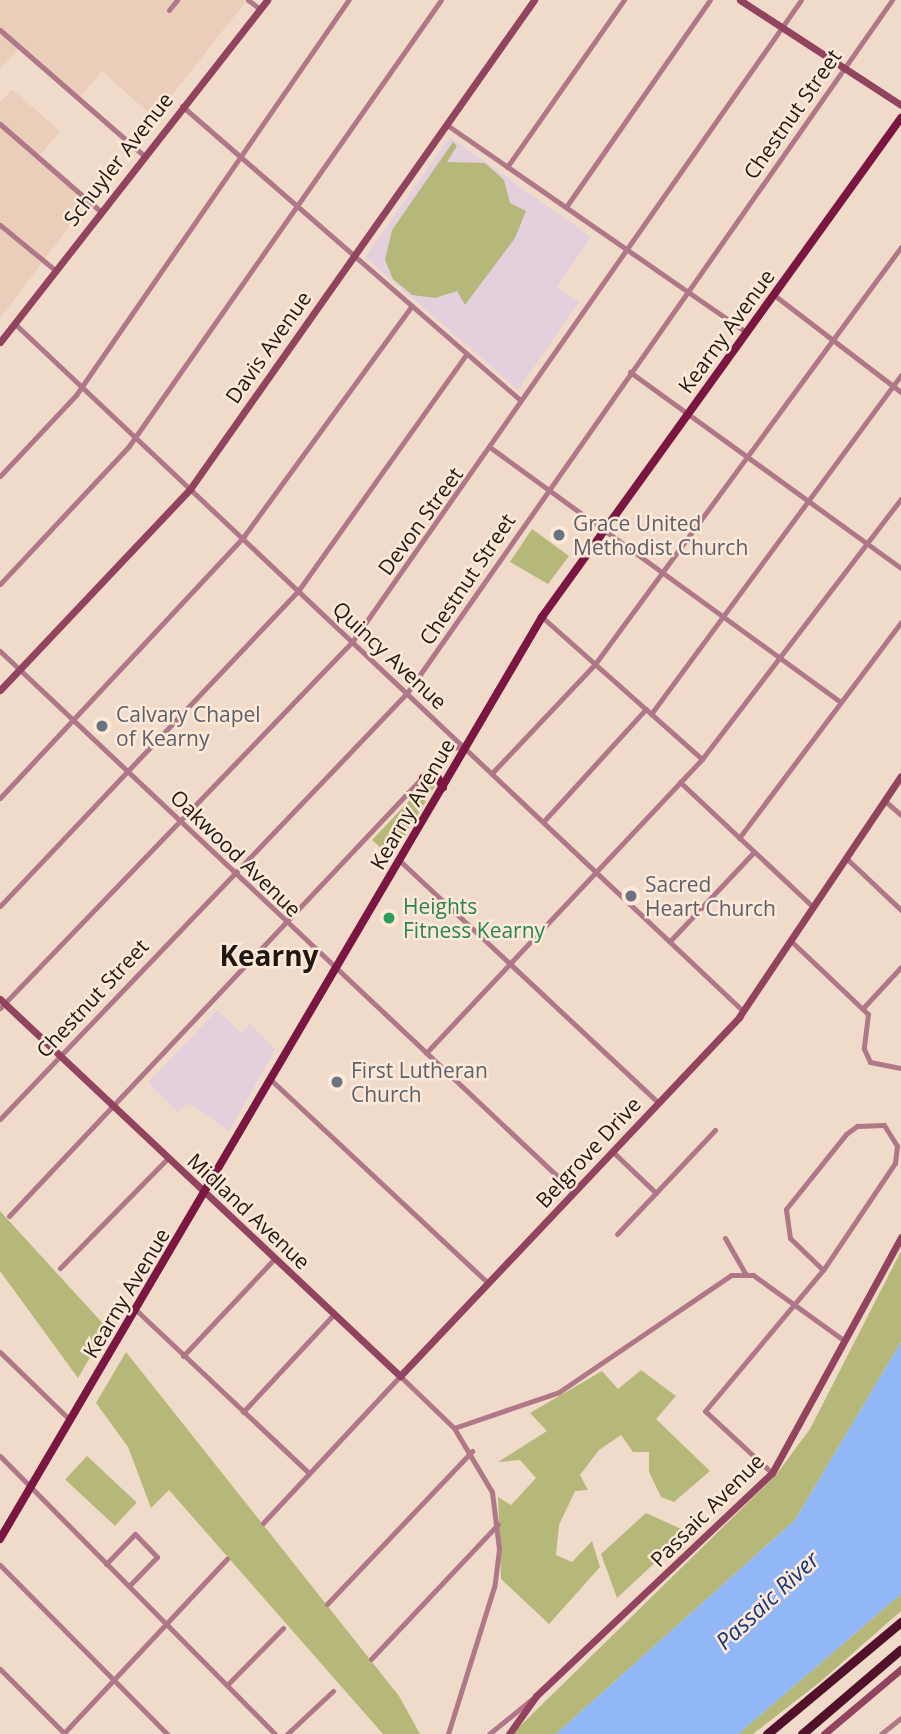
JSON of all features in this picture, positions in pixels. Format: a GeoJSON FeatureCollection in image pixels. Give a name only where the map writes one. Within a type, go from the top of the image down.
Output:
{"type":"FeatureCollection","features":[{"type":"Feature","properties":{"kind":"highway"},"geometry":{"type":"LineString","coordinates":[[767,1734],[901,1622]]}},
{"type":"Feature","properties":{"kind":"highway"},"geometry":{"type":"LineString","coordinates":[[802,1734],[901,1650]]}},
{"type":"Feature","properties":{"kind":"main road","name":"Kearny Avenue"},"geometry":{"type":"LineString","coordinates":[[0,1539],[542,617],[603,528],[901,118]]}},
{"type":"Feature","properties":{"kind":"main road"},"geometry":{"type":"LineString","coordinates":[[423,778],[436,776],[443,788]]}},
{"type":"Feature","properties":{"kind":"street"},"geometry":{"type":"LineString","coordinates":[[169,10],[177,0]]}},
{"type":"Feature","properties":{"kind":"street"},"geometry":{"type":"LineString","coordinates":[[248,0],[260,9]]}},
{"type":"Feature","properties":{"kind":"street","name":"Schuyler Avenue"},"geometry":{"type":"LineString","coordinates":[[0,342],[142,154],[267,0]]}},
{"type":"Feature","properties":{"kind":"street"},"geometry":{"type":"LineString","coordinates":[[0,476],[81,386],[242,158],[348,0]]}},
{"type":"Feature","properties":{"kind":"street"},"geometry":{"type":"LineString","coordinates":[[0,584],[135,437],[298,208],[441,0]]}},
{"type":"Feature","properties":{"kind":"street","name":"Davis Avenue"},"geometry":{"type":"LineString","coordinates":[[0,690],[190,489],[534,0]]}},
{"type":"Feature","properties":{"kind":"street"},"geometry":{"type":"LineString","coordinates":[[507,167],[624,0]]}},
{"type":"Feature","properties":{"kind":"street"},"geometry":{"type":"LineString","coordinates":[[566,207],[710,0]]}},
{"type":"Feature","properties":{"kind":"street"},"geometry":{"type":"LineString","coordinates":[[740,0],[901,105]]}},
{"type":"Feature","properties":{"kind":"street","name":"Devon Street"},"geometry":{"type":"LineString","coordinates":[[2,1003],[352,642],[491,448],[520,400],[801,0]]}},
{"type":"Feature","properties":{"kind":"street","name":"Chestnut Street"},"geometry":{"type":"LineString","coordinates":[[0,1119],[233,872],[407,693],[546,489],[892,0]]}},
{"type":"Feature","properties":{"kind":"street"},"geometry":{"type":"LineString","coordinates":[[0,30],[142,154]]}},
{"type":"Feature","properties":{"kind":"street"},"geometry":{"type":"LineString","coordinates":[[182,105],[520,400]]}},
{"type":"Feature","properties":{"kind":"street"},"geometry":{"type":"LineString","coordinates":[[0,124],[100,211]]}},
{"type":"Feature","properties":{"kind":"street"},"geometry":{"type":"LineString","coordinates":[[447,125],[746,332]]}},
{"type":"Feature","properties":{"kind":"street"},"geometry":{"type":"LineString","coordinates":[[0,225],[55,270]]}},
{"type":"Feature","properties":{"kind":"street"},"geometry":{"type":"LineString","coordinates":[[492,774],[595,664],[665,573],[901,247]]}},
{"type":"Feature","properties":{"kind":"street"},"geometry":{"type":"LineString","coordinates":[[774,295],[901,393]]}},
{"type":"Feature","properties":{"kind":"street"},"geometry":{"type":"LineString","coordinates":[[0,798],[244,536],[411,307]]}},
{"type":"Feature","properties":{"kind":"street","name":"Quincy Avenue"},"geometry":{"type":"LineString","coordinates":[[14,323],[190,489],[244,536],[298,591],[743,1012]]}},
{"type":"Feature","properties":{"kind":"street"},"geometry":{"type":"LineString","coordinates":[[0,906],[298,591],[466,355]]}},
{"type":"Feature","properties":{"kind":"street"},"geometry":{"type":"LineString","coordinates":[[631,372],[901,568]]}},
{"type":"Feature","properties":{"kind":"street"},"geometry":{"type":"LineString","coordinates":[[543,822],[649,712],[901,375]]}},
{"type":"Feature","properties":{"kind":"street"},"geometry":{"type":"LineString","coordinates":[[491,448],[840,702]]}},
{"type":"Feature","properties":{"kind":"street"},"geometry":{"type":"LineString","coordinates":[[426,1053],[702,759],[783,658],[901,499]]}},
{"type":"Feature","properties":{"kind":"street"},"geometry":{"type":"LineString","coordinates":[[542,617],[702,759]]}},
{"type":"Feature","properties":{"kind":"street"},"geometry":{"type":"LineString","coordinates":[[739,838],[901,622]]}},
{"type":"Feature","properties":{"kind":"street","name":"Oakwood Avenue"},"geometry":{"type":"LineString","coordinates":[[0,651],[574,1192]]}},
{"type":"Feature","properties":{"kind":"street"},"geometry":{"type":"LineString","coordinates":[[9,1216],[450,748],[464,749]]}},
{"type":"Feature","properties":{"kind":"street","name":"Belgrove Drive"},"geometry":{"type":"LineString","coordinates":[[263,1523],[308,1472],[743,1012],[901,776]]}},
{"type":"Feature","properties":{"kind":"street"},"geometry":{"type":"LineString","coordinates":[[680,782],[813,907]]}},
{"type":"Feature","properties":{"kind":"street"},"geometry":{"type":"LineString","coordinates":[[885,801],[901,815]]}},
{"type":"Feature","properties":{"kind":"street"},"geometry":{"type":"LineString","coordinates":[[670,941],[754,852]]}},
{"type":"Feature","properties":{"kind":"street"},"geometry":{"type":"LineString","coordinates":[[846,858],[901,910]]}},
{"type":"Feature","properties":{"kind":"street"},"geometry":{"type":"LineString","coordinates":[[399,860],[659,1102]]}},
{"type":"Feature","properties":{"kind":"street"},"geometry":{"type":"LineString","coordinates":[[791,941],[863,1008],[869,1022],[866,1056],[877,1067],[901,1068]]}},
{"type":"Feature","properties":{"kind":"street"},"geometry":{"type":"LineString","coordinates":[[863,1008],[901,967]]}},
{"type":"Feature","properties":{"kind":"street","name":"Midland Avenue"},"geometry":{"type":"LineString","coordinates":[[2,1003],[60,1054],[167,1159],[454,1428],[472,1451],[498,1524]]}},
{"type":"Feature","properties":{"kind":"street"},"geometry":{"type":"LineString","coordinates":[[270,1079],[488,1283]]}},
{"type":"Feature","properties":{"kind":"street"},"geometry":{"type":"LineString","coordinates":[[772,1473],[705,1411],[800,1304],[823,1270],[895,1163],[897,1146],[884,1125],[857,1126],[846,1134],[786,1209],[790,1238],[823,1270]]}},
{"type":"Feature","properties":{"kind":"street"},"geometry":{"type":"LineString","coordinates":[[617,1234],[715,1130]]}},
{"type":"Feature","properties":{"kind":"street"},"geometry":{"type":"LineString","coordinates":[[612,1150],[656,1193]]}},
{"type":"Feature","properties":{"kind":"street"},"geometry":{"type":"LineString","coordinates":[[60,1268],[167,1159]]}},
{"type":"Feature","properties":{"kind":"street","name":"Passaic Avenue"},"geometry":{"type":"LineString","coordinates":[[510,1733],[536,1696],[772,1473],[847,1343],[901,1237]]}},
{"type":"Feature","properties":{"kind":"street"},"geometry":{"type":"LineString","coordinates":[[724,1238],[745,1273],[800,1304],[847,1343]]}},
{"type":"Feature","properties":{"kind":"street"},"geometry":{"type":"LineString","coordinates":[[183,1356],[274,1259]]}},
{"type":"Feature","properties":{"kind":"street"},"geometry":{"type":"LineString","coordinates":[[454,1428],[559,1392],[731,1275],[745,1273]]}},
{"type":"Feature","properties":{"kind":"street"},"geometry":{"type":"LineString","coordinates":[[136,1310],[308,1472]]}},
{"type":"Feature","properties":{"kind":"street"},"geometry":{"type":"LineString","coordinates":[[243,1412],[333,1315]]}},
{"type":"Feature","properties":{"kind":"street"},"geometry":{"type":"LineString","coordinates":[[0,1352],[70,1420]]}},
{"type":"Feature","properties":{"kind":"street"},"geometry":{"type":"LineString","coordinates":[[327,1604],[472,1451]]}},
{"type":"Feature","properties":{"kind":"street"},"geometry":{"type":"LineString","coordinates":[[0,1456],[275,1734]]}},
{"type":"Feature","properties":{"kind":"street"},"geometry":{"type":"LineString","coordinates":[[371,1659],[498,1524]]}},
{"type":"Feature","properties":{"kind":"street"},"geometry":{"type":"LineString","coordinates":[[448,1734],[494,1587],[498,1524]]}},
{"type":"Feature","properties":{"kind":"street"},"geometry":{"type":"LineString","coordinates":[[106,1564],[135,1534],[157,1557],[129,1586]]}},
{"type":"Feature","properties":{"kind":"street"},"geometry":{"type":"LineString","coordinates":[[0,1669],[64,1734],[227,1559]]}},
{"type":"Feature","properties":{"kind":"street"},"geometry":{"type":"LineString","coordinates":[[0,1565],[167,1734]]}},
{"type":"Feature","properties":{"kind":"street"},"geometry":{"type":"LineString","coordinates":[[227,1685],[283,1628]]}},
{"type":"Feature","properties":{"kind":"street"},"geometry":{"type":"LineString","coordinates":[[824,1734],[901,1669]]}},
{"type":"Feature","properties":{"kind":"street"},"geometry":{"type":"LineString","coordinates":[[288,1734],[333,1690]]}},
{"type":"Feature","properties":{"kind":"street"},"geometry":{"type":"LineString","coordinates":[[489,1734],[536,1696]]}},
{"type":"Feature","properties":{"kind":"street"},"geometry":{"type":"LineString","coordinates":[[881,1734],[901,1718]]}},
{"type":"Feature","properties":{"kind":"street"},"geometry":{"type":"LineString","coordinates":[[494,1729],[510,1733]]}},
{"type":"Feature","properties":{"kind":"shaded area"},"geometry":{"type":"Polygon","coordinates":[[[0,0],[247,0],[154,118],[102,71],[78,100],[18,49],[0,69],[0,0]]]}},
{"type":"Feature","properties":{"kind":"shaded area"},"geometry":{"type":"Polygon","coordinates":[[[12,89],[60,131],[38,158],[88,201],[0,318],[0,103],[12,89]]]}},
{"type":"Feature","properties":{"kind":"shaded area"},"geometry":{"type":"Polygon","coordinates":[[[450,137],[591,237],[557,287],[579,302],[518,390],[365,257],[450,137]]]}},
{"type":"Feature","properties":{"kind":"shaded area"},"geometry":{"type":"Polygon","coordinates":[[[217,1010],[241,1033],[250,1023],[275,1050],[229,1131],[189,1103],[177,1112],[148,1083],[217,1010]]]}},
{"type":"Feature","properties":{"kind":"green space"},"geometry":{"type":"Polygon","coordinates":[[[453,142],[457,146],[447,162],[485,163],[504,180],[510,203],[526,211],[515,238],[465,305],[457,291],[435,298],[412,295],[393,279],[385,260],[392,230],[453,142]]]}},
{"type":"Feature","properties":{"kind":"green space"},"geometry":{"type":"Polygon","coordinates":[[[532,529],[569,556],[548,584],[510,562],[532,529]]]}},
{"type":"Feature","properties":{"kind":"green space"},"geometry":{"type":"Polygon","coordinates":[[[428,781],[435,786],[392,858],[372,840],[428,781]]]}},
{"type":"Feature","properties":{"kind":"green space"},"geometry":{"type":"Polygon","coordinates":[[[0,1211],[107,1328],[78,1378],[0,1271],[0,1211]]]}},
{"type":"Feature","properties":{"kind":"green space"},"geometry":{"type":"Polygon","coordinates":[[[901,1251],[901,1342],[795,1520],[556,1734],[512,1734],[776,1475],[810,1429],[901,1251]]]}},
{"type":"Feature","properties":{"kind":"green space"},"geometry":{"type":"Polygon","coordinates":[[[126,1352],[399,1696],[420,1734],[383,1734],[169,1490],[151,1508],[128,1447],[96,1403],[126,1352]]]}},
{"type":"Feature","properties":{"kind":"green space"},"geometry":{"type":"Polygon","coordinates":[[[641,1370],[676,1396],[656,1419],[710,1471],[674,1502],[661,1497],[649,1472],[649,1452],[633,1452],[621,1435],[599,1450],[580,1475],[588,1490],[575,1491],[559,1525],[556,1555],[572,1562],[592,1541],[600,1567],[549,1624],[501,1579],[498,1497],[511,1505],[536,1478],[520,1460],[498,1462],[547,1431],[530,1413],[602,1371],[618,1389],[641,1370]]]}},
{"type":"Feature","properties":{"kind":"green space"},"geometry":{"type":"Polygon","coordinates":[[[87,1456],[137,1502],[115,1526],[65,1479],[87,1456]]]}},
{"type":"Feature","properties":{"kind":"green space"},"geometry":{"type":"Polygon","coordinates":[[[646,1513],[688,1532],[617,1598],[601,1554],[646,1513]]]}},
{"type":"Feature","properties":{"kind":"green space"},"geometry":{"type":"Polygon","coordinates":[[[901,1594],[901,1611],[820,1682],[753,1734],[738,1734],[901,1594]]]}},
{"type":"Feature","properties":{"kind":"water","name":"Passaic River"},"geometry":{"type":"Polygon","coordinates":[[[901,1342],[901,1594],[738,1734],[556,1734],[795,1520],[901,1342]]]}},
{"type":"Feature","properties":{"kind":"place","name":"Grace United Methodist Church"},"geometry":{"type":"Point","coordinates":[559,535]}},
{"type":"Feature","properties":{"kind":"place","name":"Calvary Chapel of Kearny"},"geometry":{"type":"Point","coordinates":[102,726]}},
{"type":"Feature","properties":{"kind":"place","name":"Sacred Heart Church"},"geometry":{"type":"Point","coordinates":[631,896]}},
{"type":"Feature","properties":{"kind":"place","name":"Heights Fitness Kearny"},"geometry":{"type":"Point","coordinates":[389,918]}},
{"type":"Feature","properties":{"kind":"place","name":"First Lutheran Church"},"geometry":{"type":"Point","coordinates":[337,1082]}},
{"type":"Feature","properties":{"kind":"district","name":"Kearny"},"geometry":{"type":"Point","coordinates":[269,955]}}]}
